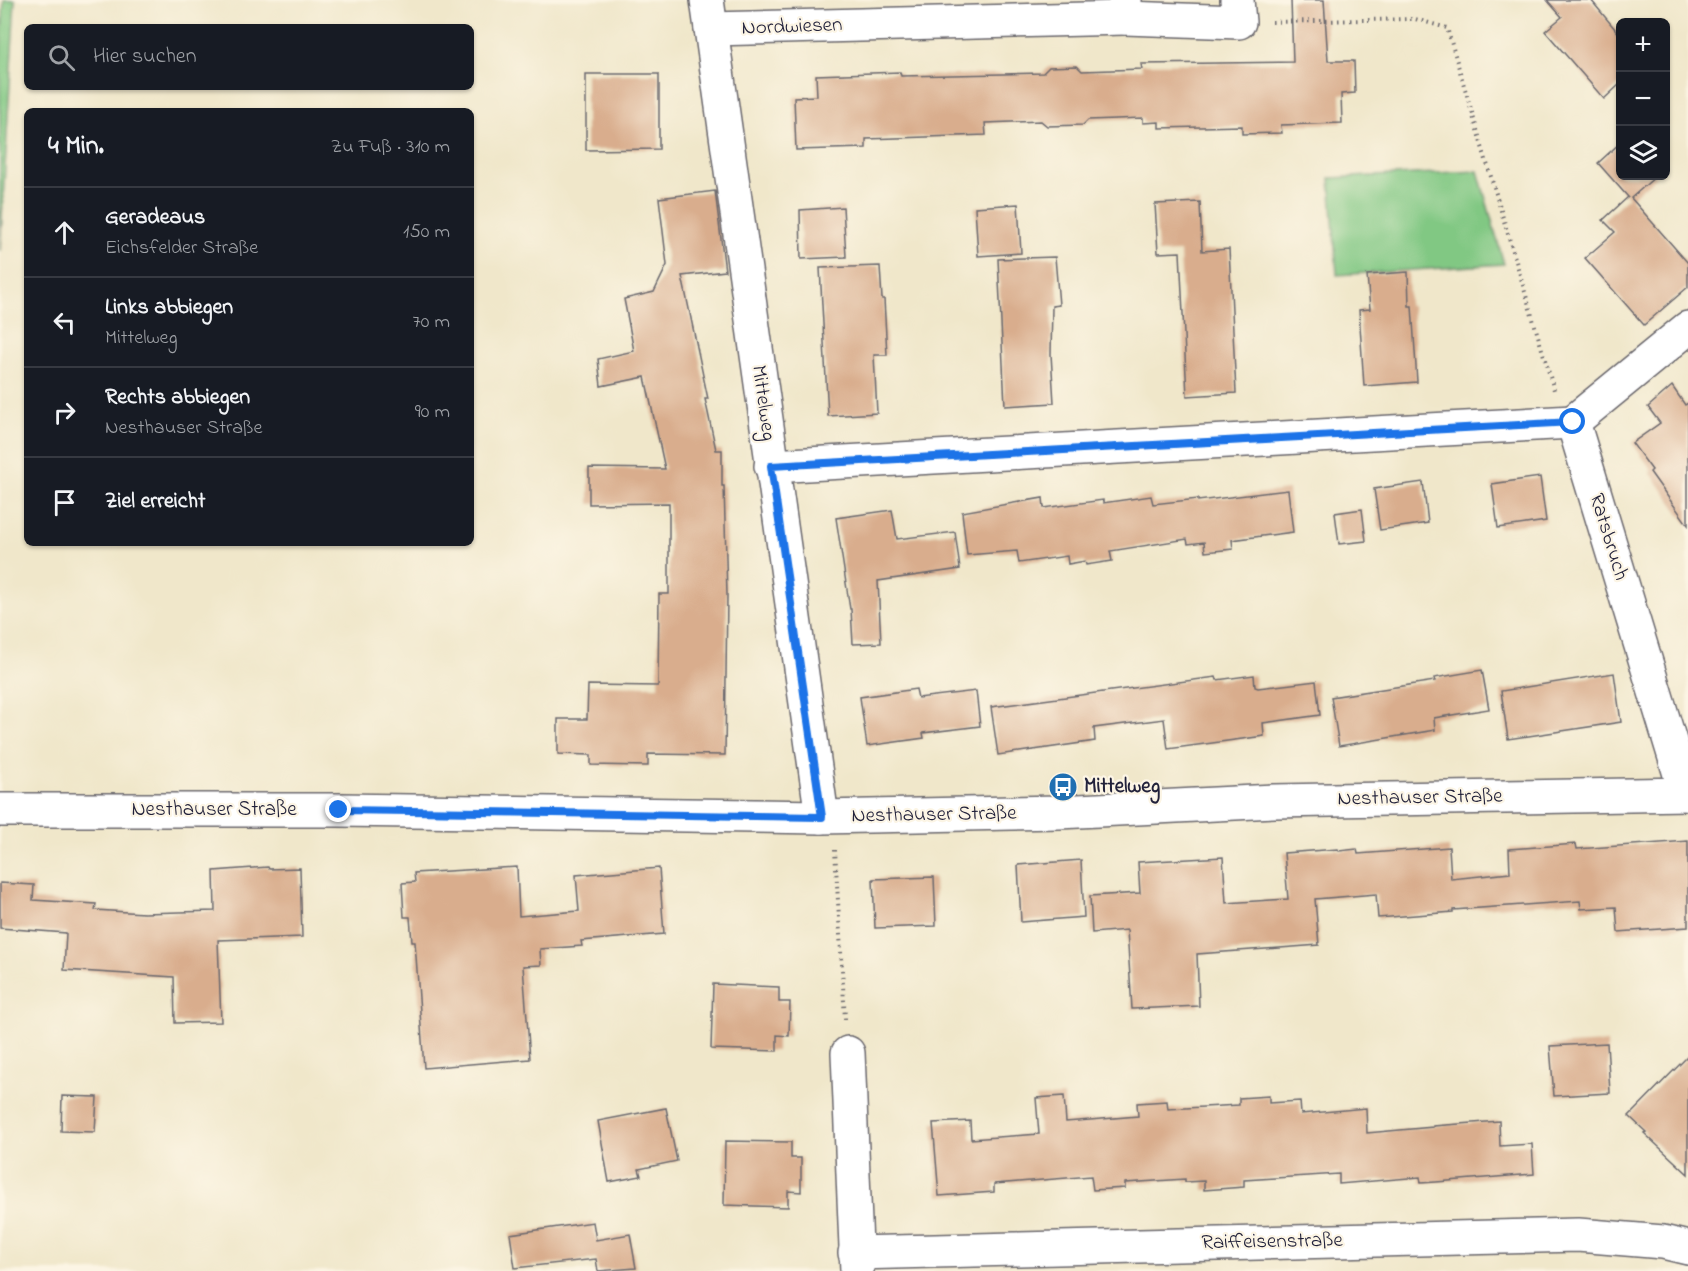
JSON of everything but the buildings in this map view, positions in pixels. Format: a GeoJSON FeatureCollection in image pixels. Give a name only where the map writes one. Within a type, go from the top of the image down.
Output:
{"type":"FeatureCollection","features":[{"type":"Feature","properties":{"kind":"street","name":"Nordwiesen"},"geometry":{"type":"LineString","coordinates":[[709,15],[1125,9],[1238,11]]}},
{"type":"Feature","properties":{"kind":"street","name":"Mittelweg"},"geometry":{"type":"LineString","coordinates":[[709,15],[822,817]]}},
{"type":"Feature","properties":{"kind":"street"},"geometry":{"type":"LineString","coordinates":[[771,466],[1573,422],[1688,328]]}},
{"type":"Feature","properties":{"kind":"street","name":"Ratsbruch"},"geometry":{"type":"LineString","coordinates":[[1573,422],[1687,794]]}},
{"type":"Feature","properties":{"kind":"street","name":"Nesthauser Straße"},"geometry":{"type":"LineString","coordinates":[[0,810],[339,810],[822,817],[1059,812],[1274,801],[1687,794]]}},
{"type":"Feature","properties":{"kind":"street"},"geometry":{"type":"LineString","coordinates":[[848,1053],[856,1262]]}},
{"type":"Feature","properties":{"kind":"street","name":"Raiffeisenstraße"},"geometry":{"type":"LineString","coordinates":[[856,1262],[1578,1235],[1663,1242],[1688,1248]]}},
{"type":"Feature","properties":{"kind":"path"},"geometry":{"type":"LineString","coordinates":[[1238,11],[1415,19],[1447,28],[1555,394],[1573,422]]}},
{"type":"Feature","properties":{"kind":"path"},"geometry":{"type":"LineString","coordinates":[[822,817],[835,848],[848,1053]]}},
{"type":"Feature","properties":{"kind":"green space"},"geometry":{"type":"Polygon","coordinates":[[[4,0],[15,0],[0,251],[0,65],[4,0]]]}},
{"type":"Feature","properties":{"kind":"green space"},"geometry":{"type":"Polygon","coordinates":[[[1478,171],[1504,264],[1337,275],[1330,178],[1478,171]]]}},
{"type":"Feature","properties":{"kind":"place","name":"Mittelweg"},"geometry":{"type":"Point","coordinates":[1063,787]}},
{"type":"Feature","properties":{"kind":"route"},"geometry":{"type":"LineString","coordinates":[[339,810],[822,817],[771,466],[1573,422]]}}]}
